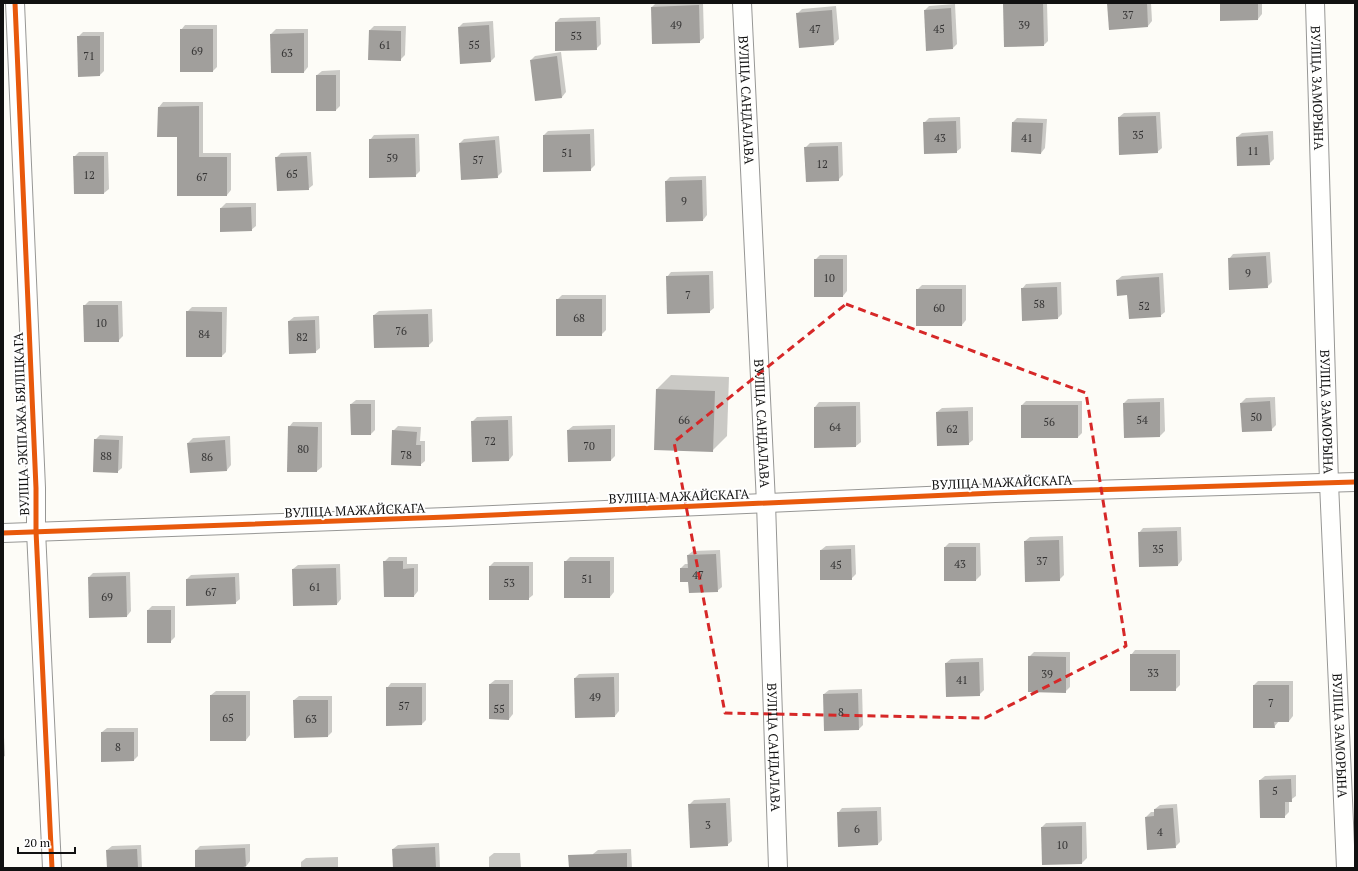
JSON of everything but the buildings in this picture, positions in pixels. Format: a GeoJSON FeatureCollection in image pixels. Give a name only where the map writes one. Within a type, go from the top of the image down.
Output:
{"type":"FeatureCollection","features":[{"type":"Feature","properties":{"kind":"street","name":"ВУЛІЦА ЭКІПАЖА БЯЛІЦКАГА"},"geometry":{"type":"LineString","coordinates":[[15,3],[36,488],[36,531],[52,868]]}},
{"type":"Feature","properties":{"kind":"street","name":"ВУЛІЦА САНДАЛАВА"},"geometry":{"type":"LineString","coordinates":[[742,3],[766,503],[778,868]]}},
{"type":"Feature","properties":{"kind":"street","name":"ВУЛІЦА ЗАМОРЫНА"},"geometry":{"type":"LineString","coordinates":[[1315,3],[1329,483],[1346,868]]}},
{"type":"Feature","properties":{"kind":"street","name":"ВУЛІЦА МАЖАЙСКАГА"},"geometry":{"type":"LineString","coordinates":[[3,533],[392,519],[1003,492],[1355,482]]}},
{"type":"Feature","properties":{"kind":"highlighted area"},"geometry":{"type":"Polygon","coordinates":[[[846,304],[1086,393],[1126,646],[985,718],[725,713],[674,442],[846,304]]]}},
{"type":"Feature","properties":{"kind":"cycle path"},"geometry":{"type":"LineString","coordinates":[[15,3],[36,488],[36,531],[52,868]]}},
{"type":"Feature","properties":{"kind":"cycle path"},"geometry":{"type":"LineString","coordinates":[[3,533],[447,517],[995,493],[1355,482]]}}]}
